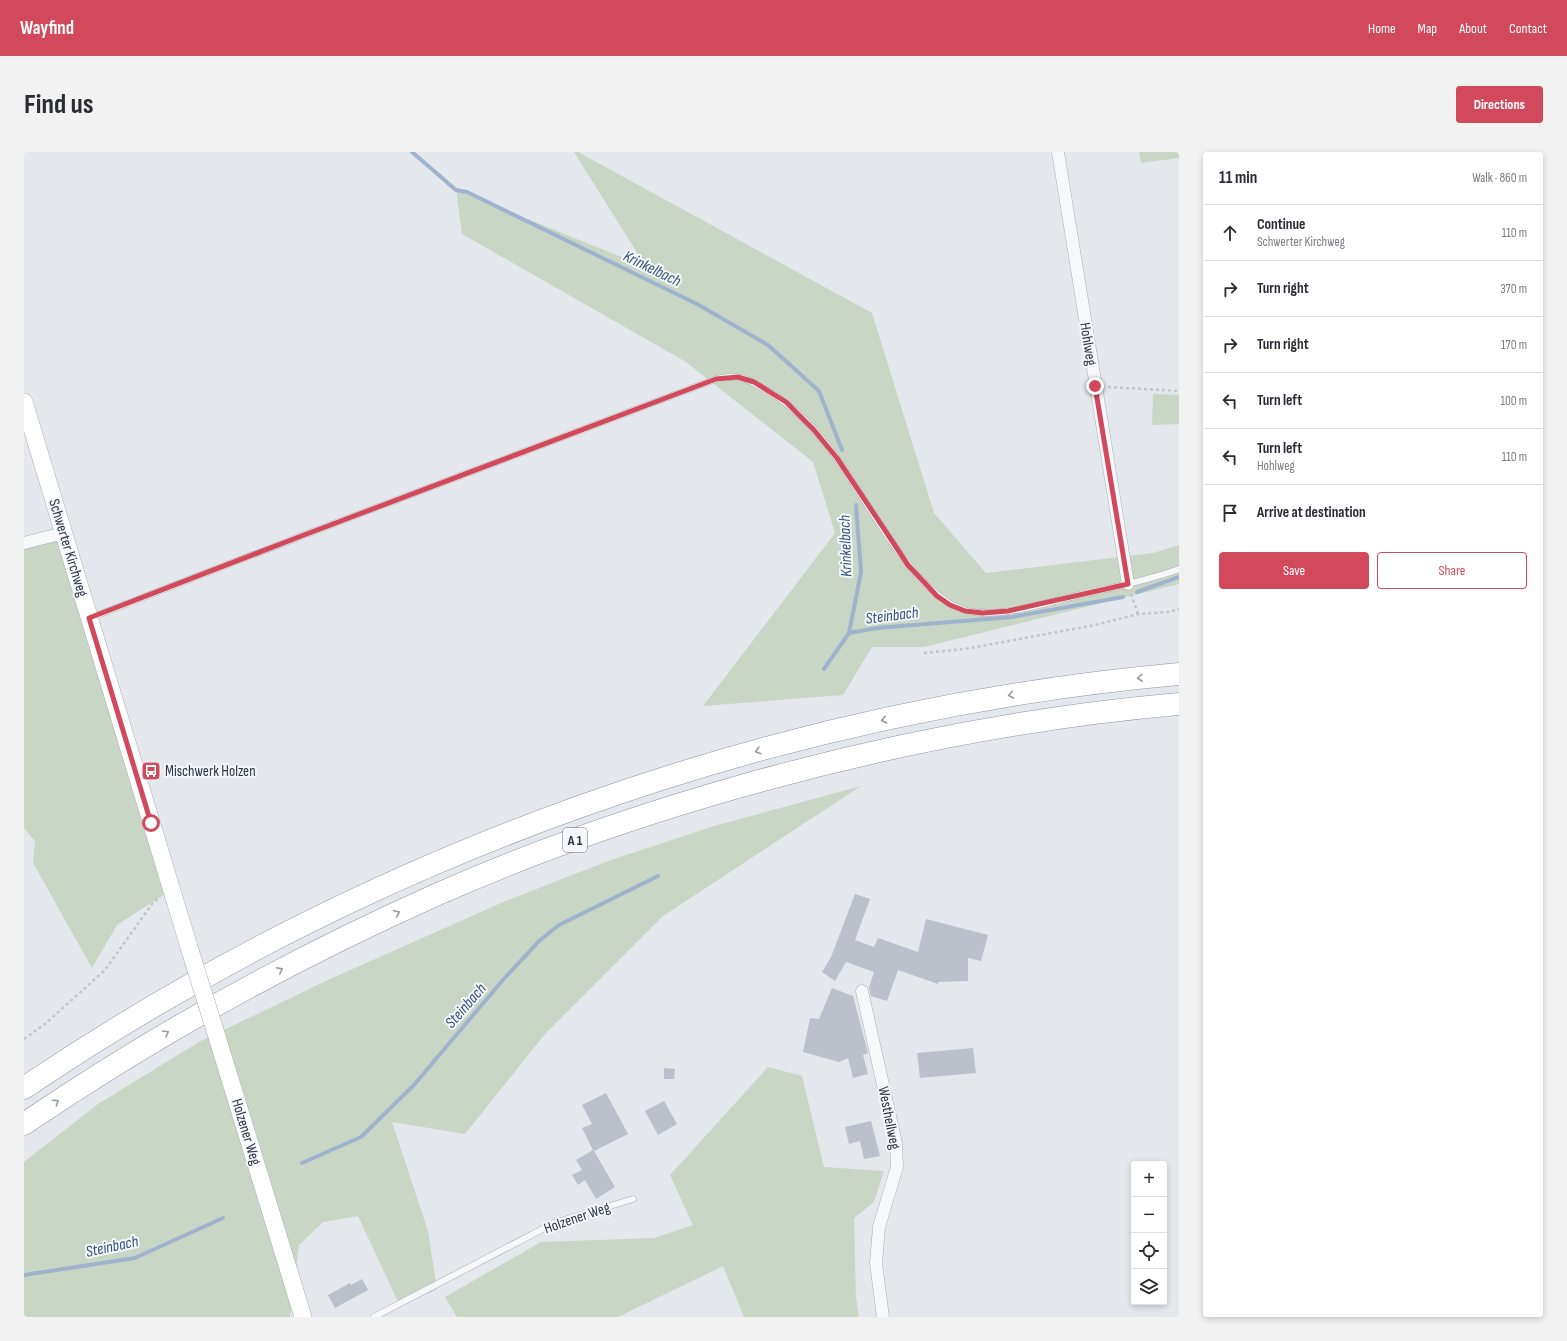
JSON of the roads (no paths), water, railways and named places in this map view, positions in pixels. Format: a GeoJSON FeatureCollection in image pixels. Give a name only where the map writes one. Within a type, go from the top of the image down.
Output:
{"type":"FeatureCollection","features":[{"type":"Feature","properties":{"kind":"highway","name":"A 1"},"geometry":{"type":"LineString","coordinates":[[24,1088],[159,1003],[229,963],[272,941],[427,867],[526,826],[587,804],[678,774],[764,749],[913,713],[1078,685],[1179,674]]}},
{"type":"Feature","properties":{"kind":"highway","name":"A 1"},"geometry":{"type":"LineString","coordinates":[[24,1124],[72,1091],[173,1029],[245,989],[345,937],[441,892],[536,854],[599,831],[688,801],[821,764],[1029,722],[1179,704]]}},
{"type":"Feature","properties":{"kind":"main road","name":"Schwerter Kirchweg"},"geometry":{"type":"LineString","coordinates":[[24,402],[189,947]]}},
{"type":"Feature","properties":{"kind":"main road","name":"Holzener Weg"},"geometry":{"type":"LineString","coordinates":[[189,947],[303,1317]]}},
{"type":"Feature","properties":{"kind":"street","name":"Hohlweg"},"geometry":{"type":"LineString","coordinates":[[1058,152],[1128,584]]}},
{"type":"Feature","properties":{"kind":"street"},"geometry":{"type":"LineString","coordinates":[[24,543],[64,532]]}},
{"type":"Feature","properties":{"kind":"street","name":"Westhellweg"},"geometry":{"type":"LineString","coordinates":[[862,991],[896,1143],[897,1167],[879,1227],[876,1263],[883,1317]]}},
{"type":"Feature","properties":{"kind":"lane"},"geometry":{"type":"LineString","coordinates":[[89,618],[716,379],[738,377],[754,382],[786,402],[814,430],[837,458],[908,565],[937,596],[950,605],[965,611],[983,613],[1008,611],[1128,584],[1179,569]]}},
{"type":"Feature","properties":{"kind":"lane","name":"Holzener Weg"},"geometry":{"type":"LineString","coordinates":[[374,1317],[554,1223],[633,1199]]}},
{"type":"Feature","properties":{"kind":"waterway","name":"Krinkelbach"},"geometry":{"type":"LineString","coordinates":[[412,152],[456,190],[467,192],[697,304],[768,345],[819,391],[842,450]]}},
{"type":"Feature","properties":{"kind":"waterway","name":"Krinkelbach"},"geometry":{"type":"LineString","coordinates":[[849,633],[861,572],[856,505]]}},
{"type":"Feature","properties":{"kind":"waterway","name":"Steinbach"},"geometry":{"type":"LineString","coordinates":[[1137,592],[1179,577]]}},
{"type":"Feature","properties":{"kind":"waterway","name":"Steinbach"},"geometry":{"type":"LineString","coordinates":[[824,669],[849,633],[877,628],[1012,617],[1123,597]]}},
{"type":"Feature","properties":{"kind":"waterway","name":"Steinbach"},"geometry":{"type":"LineString","coordinates":[[302,1163],[361,1137],[413,1086],[502,981],[539,941],[559,925],[658,876]]}},
{"type":"Feature","properties":{"kind":"waterway","name":"Steinbach"},"geometry":{"type":"LineString","coordinates":[[24,1275],[135,1258],[223,1218]]}},
{"type":"Feature","properties":{"kind":"place","name":"Mischwerk Holzen"},"geometry":{"type":"Point","coordinates":[151,771]}}]}
